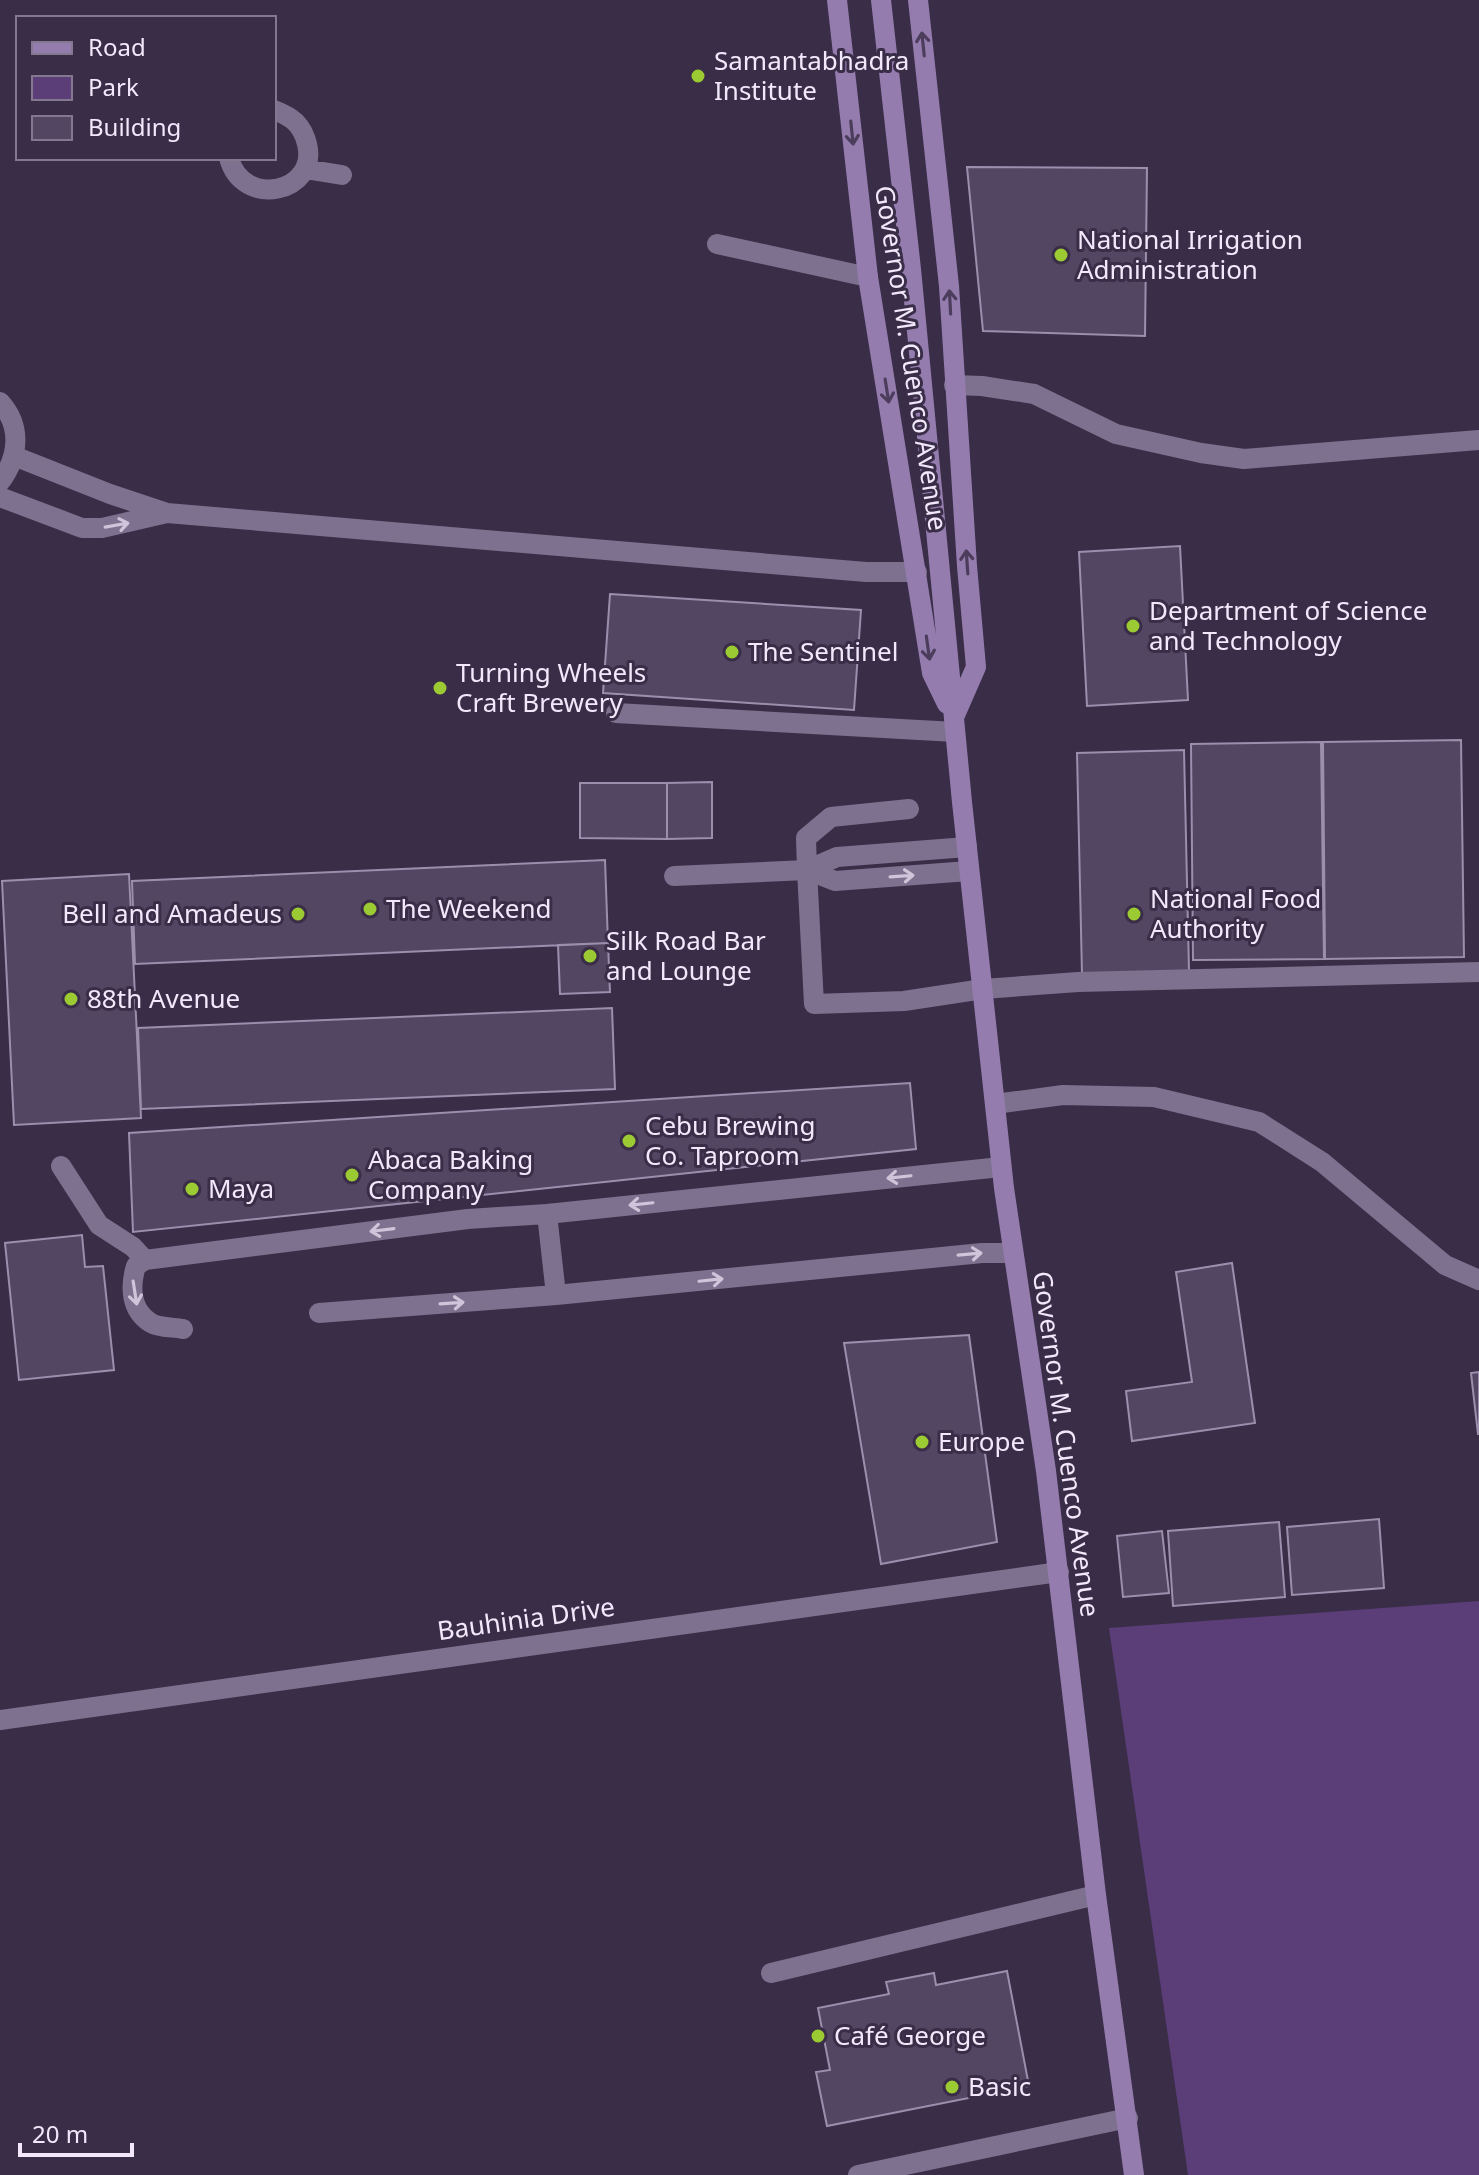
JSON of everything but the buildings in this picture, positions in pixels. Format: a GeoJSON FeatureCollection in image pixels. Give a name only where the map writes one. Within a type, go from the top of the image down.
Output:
{"type":"FeatureCollection","features":[{"type":"Feature","properties":{"kind":"main road","name":"Governor M. Cuenco Avenue"},"geometry":{"type":"LineString","coordinates":[[837,0],[868,277],[932,673],[954,725]]}},
{"type":"Feature","properties":{"kind":"main road","name":"Governor M. Cuenco Avenue"},"geometry":{"type":"LineString","coordinates":[[881,0],[1001,1167],[1059,1572],[1096,1895],[1134,2175]]}},
{"type":"Feature","properties":{"kind":"main road","name":"Governor M. Cuenco Avenue"},"geometry":{"type":"LineString","coordinates":[[918,0],[949,286],[976,667],[954,725]]}},
{"type":"Feature","properties":{"kind":"street"},"geometry":{"type":"LineString","coordinates":[[230,160],[238,178],[254,189],[273,191],[292,184],[305,169],[309,150],[304,131],[291,117],[276,111]]}},
{"type":"Feature","properties":{"kind":"street"},"geometry":{"type":"LineString","coordinates":[[305,169],[342,175]]}},
{"type":"Feature","properties":{"kind":"street"},"geometry":{"type":"LineString","coordinates":[[717,244],[868,277]]}},
{"type":"Feature","properties":{"kind":"street"},"geometry":{"type":"LineString","coordinates":[[954,385],[1034,394],[1116,434],[1244,459],[1479,440]]}},
{"type":"Feature","properties":{"kind":"street"},"geometry":{"type":"LineString","coordinates":[[0,402],[13,422],[16,439],[9,470],[0,482]]}},
{"type":"Feature","properties":{"kind":"street"},"geometry":{"type":"LineString","coordinates":[[14,456],[167,513],[866,572],[917,572]]}},
{"type":"Feature","properties":{"kind":"street"},"geometry":{"type":"LineString","coordinates":[[0,497],[82,528],[130,523],[167,513]]}},
{"type":"Feature","properties":{"kind":"street"},"geometry":{"type":"LineString","coordinates":[[616,713],[954,725]]}},
{"type":"Feature","properties":{"kind":"street"},"geometry":{"type":"LineString","coordinates":[[909,809],[831,817],[806,838],[814,1004],[904,1001],[983,989],[1078,982],[1479,972]]}},
{"type":"Feature","properties":{"kind":"street"},"geometry":{"type":"LineString","coordinates":[[674,876],[807,870],[837,857],[967,847]]}},
{"type":"Feature","properties":{"kind":"street"},"geometry":{"type":"LineString","coordinates":[[807,870],[835,881],[969,871]]}},
{"type":"Feature","properties":{"kind":"street"},"geometry":{"type":"LineString","coordinates":[[995,1104],[1063,1095],[1154,1097],[1259,1122],[1322,1162],[1445,1265],[1479,1280]]}},
{"type":"Feature","properties":{"kind":"street"},"geometry":{"type":"LineString","coordinates":[[61,1166],[99,1225],[133,1247],[145,1260]]}},
{"type":"Feature","properties":{"kind":"street"},"geometry":{"type":"LineString","coordinates":[[183,1329],[153,1324],[138,1310],[131,1285],[136,1266],[145,1260],[468,1219],[547,1214],[1001,1167]]}},
{"type":"Feature","properties":{"kind":"street"},"geometry":{"type":"LineString","coordinates":[[547,1214],[556,1295]]}},
{"type":"Feature","properties":{"kind":"street"},"geometry":{"type":"LineString","coordinates":[[319,1313],[556,1295],[982,1253],[1012,1253]]}},
{"type":"Feature","properties":{"kind":"street","name":"Bauhinia Drive"},"geometry":{"type":"LineString","coordinates":[[0,1720],[1059,1572]]}},
{"type":"Feature","properties":{"kind":"street"},"geometry":{"type":"LineString","coordinates":[[771,1973],[1096,1895]]}},
{"type":"Feature","properties":{"kind":"street"},"geometry":{"type":"LineString","coordinates":[[858,2175],[1128,2118]]}},
{"type":"Feature","properties":{"kind":"green space"},"geometry":{"type":"Polygon","coordinates":[[[1479,1601],[1479,2175],[1188,2175],[1109,1628],[1479,1601]]]}},
{"type":"Feature","properties":{"kind":"place","name":"Samantabhadra Institute"},"geometry":{"type":"Point","coordinates":[698,76]}},
{"type":"Feature","properties":{"kind":"place","name":"National Irrigation Administration"},"geometry":{"type":"Point","coordinates":[1061,255]}},
{"type":"Feature","properties":{"kind":"place","name":"Department of Science and Technology"},"geometry":{"type":"Point","coordinates":[1133,626]}},
{"type":"Feature","properties":{"kind":"place","name":"The Sentinel"},"geometry":{"type":"Point","coordinates":[732,652]}},
{"type":"Feature","properties":{"kind":"place","name":"Turning Wheels Craft Brewery"},"geometry":{"type":"Point","coordinates":[440,688]}},
{"type":"Feature","properties":{"kind":"place","name":"The Weekend"},"geometry":{"type":"Point","coordinates":[370,909]}},
{"type":"Feature","properties":{"kind":"place","name":"Bell and Amadeus"},"geometry":{"type":"Point","coordinates":[298,914]}},
{"type":"Feature","properties":{"kind":"place","name":"National Food Authority"},"geometry":{"type":"Point","coordinates":[1134,914]}},
{"type":"Feature","properties":{"kind":"place","name":"Silk Road Bar and Lounge"},"geometry":{"type":"Point","coordinates":[590,956]}},
{"type":"Feature","properties":{"kind":"place","name":"88th Avenue"},"geometry":{"type":"Point","coordinates":[71,999]}},
{"type":"Feature","properties":{"kind":"place","name":"Cebu Brewing Co. Taproom"},"geometry":{"type":"Point","coordinates":[629,1141]}},
{"type":"Feature","properties":{"kind":"place","name":"Abaca Baking Company"},"geometry":{"type":"Point","coordinates":[352,1175]}},
{"type":"Feature","properties":{"kind":"place","name":"Maya"},"geometry":{"type":"Point","coordinates":[192,1189]}},
{"type":"Feature","properties":{"kind":"place","name":"Europe"},"geometry":{"type":"Point","coordinates":[922,1442]}},
{"type":"Feature","properties":{"kind":"place","name":"Café George"},"geometry":{"type":"Point","coordinates":[818,2036]}},
{"type":"Feature","properties":{"kind":"place","name":"Basic"},"geometry":{"type":"Point","coordinates":[952,2087]}}]}
